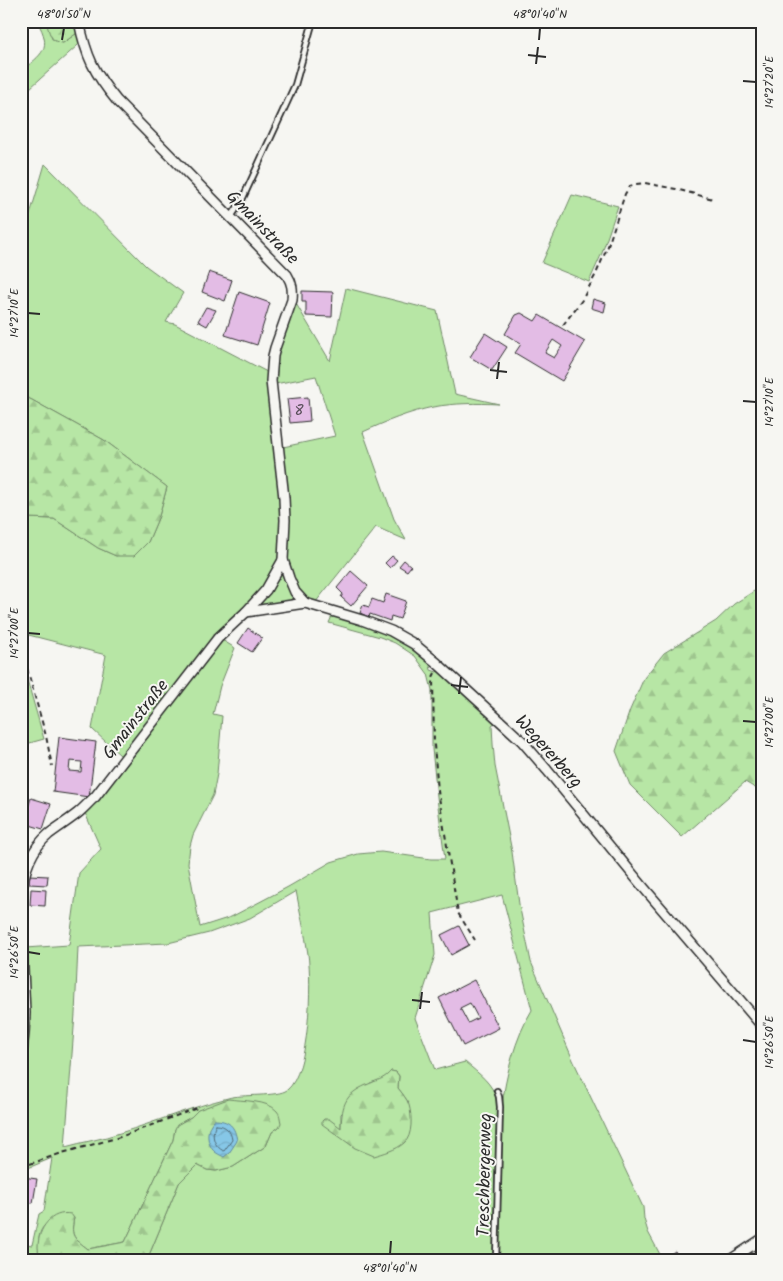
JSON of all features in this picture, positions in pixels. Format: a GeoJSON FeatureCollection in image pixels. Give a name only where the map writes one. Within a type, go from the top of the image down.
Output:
{"type":"FeatureCollection","features":[{"type":"Feature","properties":{"kind":"street","name":"Gmainstraße"},"geometry":{"type":"LineString","coordinates":[[79,21],[83,43],[94,70],[117,101],[287,274],[292,283],[292,300],[273,356],[271,381],[284,498],[283,560],[296,592],[305,603]]}},
{"type":"Feature","properties":{"kind":"street","name":"Gmainstraße"},"geometry":{"type":"LineString","coordinates":[[21,897],[24,872],[39,844],[95,797],[218,638],[266,590],[283,560]]}},
{"type":"Feature","properties":{"kind":"street","name":"Wegererberg"},"geometry":{"type":"LineString","coordinates":[[246,612],[305,603],[391,630],[414,644],[522,741],[762,1026]]}},
{"type":"Feature","properties":{"kind":"street"},"geometry":{"type":"LineString","coordinates":[[21,925],[24,1012],[21,1060]]}},
{"type":"Feature","properties":{"kind":"street"},"geometry":{"type":"LineString","coordinates":[[730,1260],[762,1240]]}},
{"type":"Feature","properties":{"kind":"lane"},"geometry":{"type":"LineString","coordinates":[[231,217],[241,202],[295,85],[313,21]]}},
{"type":"Feature","properties":{"kind":"lane","name":"Treschbergerweg"},"geometry":{"type":"LineString","coordinates":[[496,1260],[500,1107],[497,1091]]}},
{"type":"Feature","properties":{"kind":"path"},"geometry":{"type":"LineString","coordinates":[[563,325],[582,300],[596,274],[608,246],[625,194],[630,186],[645,182],[713,199]]}},
{"type":"Feature","properties":{"kind":"path"},"geometry":{"type":"LineString","coordinates":[[21,615],[26,665],[46,736],[52,766]]}},
{"type":"Feature","properties":{"kind":"path"},"geometry":{"type":"LineString","coordinates":[[437,663],[433,676],[434,735],[438,791],[458,913],[475,940]]}},
{"type":"Feature","properties":{"kind":"path"},"geometry":{"type":"LineString","coordinates":[[21,1167],[62,1153],[120,1137],[197,1108]]}},
{"type":"Feature","properties":{"kind":"green space"},"geometry":{"type":"Polygon","coordinates":[[[37,21],[46,21],[52,39],[63,43],[84,28],[87,37],[21,96],[21,71],[40,55],[45,45],[42,30],[37,21]]]}},
{"type":"Feature","properties":{"kind":"green space"},"geometry":{"type":"Polygon","coordinates":[[[46,21],[94,21],[63,43],[53,39],[46,21]]]}},
{"type":"Feature","properties":{"kind":"green space"},"geometry":{"type":"Polygon","coordinates":[[[45,164],[146,266],[183,293],[166,322],[175,324],[267,372],[281,516],[281,545],[277,561],[268,579],[256,596],[208,645],[121,756],[92,729],[106,655],[21,633],[21,515],[28,518],[54,519],[98,548],[116,556],[148,542],[159,516],[167,487],[104,440],[21,395],[21,245],[45,164]]]}},
{"type":"Feature","properties":{"kind":"green space"},"geometry":{"type":"Polygon","coordinates":[[[572,195],[618,206],[602,253],[589,282],[542,263],[572,195]]]}},
{"type":"Feature","properties":{"kind":"green space"},"geometry":{"type":"Polygon","coordinates":[[[346,288],[437,311],[455,394],[499,404],[433,407],[397,418],[363,432],[394,519],[406,540],[376,527],[315,603],[305,597],[293,578],[287,552],[286,486],[283,447],[335,436],[316,376],[275,384],[276,359],[295,302],[330,361],[346,288]]]}},
{"type":"Feature","properties":{"kind":"green space"},"geometry":{"type":"Polygon","coordinates":[[[21,395],[104,440],[167,487],[159,516],[148,542],[134,556],[116,556],[98,548],[54,519],[28,518],[21,515],[21,395]]]}},
{"type":"Feature","properties":{"kind":"green space"},"geometry":{"type":"Polygon","coordinates":[[[281,572],[292,598],[288,602],[260,605],[259,604],[281,572]]]}},
{"type":"Feature","properties":{"kind":"green space"},"geometry":{"type":"Polygon","coordinates":[[[762,586],[762,792],[745,782],[682,837],[630,785],[616,751],[630,710],[644,678],[664,653],[716,621],[734,604],[762,586]]]}},
{"type":"Feature","properties":{"kind":"green space"},"geometry":{"type":"Polygon","coordinates":[[[332,616],[373,629],[405,643],[418,651],[427,660],[431,670],[438,671],[496,722],[492,725],[495,766],[531,962],[573,1060],[643,1207],[648,1232],[663,1260],[497,1260],[503,1095],[516,1044],[532,1010],[502,895],[432,913],[435,955],[415,1018],[435,1070],[465,1062],[485,1079],[497,1101],[493,1260],[147,1260],[179,1183],[197,1165],[207,1170],[216,1171],[233,1167],[266,1146],[272,1132],[279,1127],[198,1110],[175,1129],[173,1140],[125,1242],[88,1249],[74,1236],[74,1218],[44,1226],[39,1238],[39,1260],[21,1260],[21,1243],[32,1245],[39,1214],[44,1211],[52,1158],[21,1171],[21,1075],[28,1038],[25,948],[69,945],[79,873],[101,849],[85,813],[129,762],[222,640],[235,648],[220,686],[213,714],[222,716],[217,774],[213,795],[193,835],[188,863],[200,927],[231,917],[331,862],[358,854],[381,852],[431,859],[445,859],[432,749],[432,690],[428,674],[415,656],[395,643],[329,623],[332,616]],[[296,891],[250,918],[209,933],[168,943],[78,947],[65,1147],[133,1129],[228,1098],[276,1094],[287,1090],[295,1080],[301,1065],[308,1026],[310,985],[308,954],[296,891]],[[391,1071],[384,1079],[370,1083],[341,1114],[341,1129],[334,1123],[348,1142],[355,1148],[409,1103],[398,1088],[399,1076],[396,1072],[391,1071]]]}},
{"type":"Feature","properties":{"kind":"green space"},"geometry":{"type":"Polygon","coordinates":[[[21,656],[23,656],[26,676],[44,739],[26,744],[21,761],[21,656]]]}},
{"type":"Feature","properties":{"kind":"green space"},"geometry":{"type":"Polygon","coordinates":[[[391,1071],[396,1072],[399,1076],[398,1088],[408,1103],[411,1114],[409,1136],[401,1145],[374,1156],[355,1148],[322,1124],[324,1119],[329,1119],[341,1128],[344,1105],[351,1095],[384,1077],[391,1071]]]}},
{"type":"Feature","properties":{"kind":"green space"},"geometry":{"type":"Polygon","coordinates":[[[228,1099],[254,1102],[273,1107],[278,1112],[281,1123],[272,1132],[266,1146],[233,1167],[216,1171],[207,1170],[197,1165],[179,1183],[147,1260],[39,1260],[40,1234],[47,1222],[57,1215],[71,1214],[74,1218],[74,1236],[88,1249],[125,1242],[173,1140],[177,1125],[191,1117],[198,1110],[228,1099]]]}},
{"type":"Feature","properties":{"kind":"water"},"geometry":{"type":"Polygon","coordinates":[[[214,1120],[224,1121],[230,1125],[236,1136],[237,1141],[224,1157],[213,1150],[209,1144],[208,1133],[214,1120]]]}},
{"type":"Feature","properties":{"kind":"building"},"geometry":{"type":"Polygon","coordinates":[[[209,272],[232,280],[225,301],[202,292],[209,272]]]}},
{"type":"Feature","properties":{"kind":"building"},"geometry":{"type":"Polygon","coordinates":[[[302,291],[333,292],[332,317],[306,316],[306,302],[302,302],[302,291]]]}},
{"type":"Feature","properties":{"kind":"building"},"geometry":{"type":"Polygon","coordinates":[[[239,292],[270,303],[257,345],[225,335],[239,292]]]}},
{"type":"Feature","properties":{"kind":"building"},"geometry":{"type":"Polygon","coordinates":[[[593,299],[606,303],[604,312],[591,308],[593,299]]]}},
{"type":"Feature","properties":{"kind":"building"},"geometry":{"type":"Polygon","coordinates":[[[206,307],[216,310],[207,326],[198,321],[206,307]]]}},
{"type":"Feature","properties":{"kind":"building"},"geometry":{"type":"Polygon","coordinates":[[[521,313],[535,321],[539,315],[585,342],[562,381],[515,353],[521,344],[505,334],[516,315],[521,313]],[[553,340],[545,353],[554,358],[562,346],[553,340]]]}},
{"type":"Feature","properties":{"kind":"building"},"geometry":{"type":"Polygon","coordinates":[[[485,333],[507,347],[492,370],[470,357],[485,333]]]}},
{"type":"Feature","properties":{"kind":"building"},"geometry":{"type":"Polygon","coordinates":[[[308,397],[310,421],[290,423],[287,399],[308,397]]]}},
{"type":"Feature","properties":{"kind":"building"},"geometry":{"type":"Polygon","coordinates":[[[392,556],[397,560],[390,568],[385,563],[392,556]]]}},
{"type":"Feature","properties":{"kind":"building"},"geometry":{"type":"Polygon","coordinates":[[[404,560],[411,566],[407,571],[399,566],[404,560]]]}},
{"type":"Feature","properties":{"kind":"building"},"geometry":{"type":"Polygon","coordinates":[[[351,571],[368,586],[351,606],[341,597],[343,594],[337,588],[351,571]]]}},
{"type":"Feature","properties":{"kind":"building"},"geometry":{"type":"Polygon","coordinates":[[[386,594],[406,601],[400,619],[391,616],[390,621],[370,614],[369,617],[360,613],[363,605],[369,607],[372,599],[383,603],[386,594]]]}},
{"type":"Feature","properties":{"kind":"building"},"geometry":{"type":"Polygon","coordinates":[[[248,628],[262,638],[252,652],[238,643],[248,628]]]}},
{"type":"Feature","properties":{"kind":"building"},"geometry":{"type":"Polygon","coordinates":[[[59,737],[96,742],[89,797],[53,792],[59,737]],[[70,761],[69,771],[81,772],[82,762],[70,761]]]}},
{"type":"Feature","properties":{"kind":"building"},"geometry":{"type":"Polygon","coordinates":[[[31,798],[51,804],[43,829],[23,823],[31,798]]]}},
{"type":"Feature","properties":{"kind":"building"},"geometry":{"type":"Polygon","coordinates":[[[29,875],[48,876],[47,885],[29,884],[29,875]]]}},
{"type":"Feature","properties":{"kind":"building"},"geometry":{"type":"Polygon","coordinates":[[[31,889],[46,890],[45,906],[30,905],[31,889]]]}},
{"type":"Feature","properties":{"kind":"building"},"geometry":{"type":"Polygon","coordinates":[[[459,926],[469,945],[451,955],[441,935],[459,926]]]}},
{"type":"Feature","properties":{"kind":"building"},"geometry":{"type":"Polygon","coordinates":[[[474,980],[499,1028],[463,1046],[439,998],[474,980]],[[470,1003],[460,1008],[468,1023],[478,1018],[470,1003]]]}},
{"type":"Feature","properties":{"kind":"building"},"geometry":{"type":"Polygon","coordinates":[[[23,1177],[37,1179],[33,1203],[21,1202],[23,1177]]]}},
{"type":"Feature","properties":{"kind":"building"},"geometry":{"type":"Polygon","coordinates":[[[675,1251],[681,1260],[668,1260],[666,1257],[675,1251]]]}}]}
